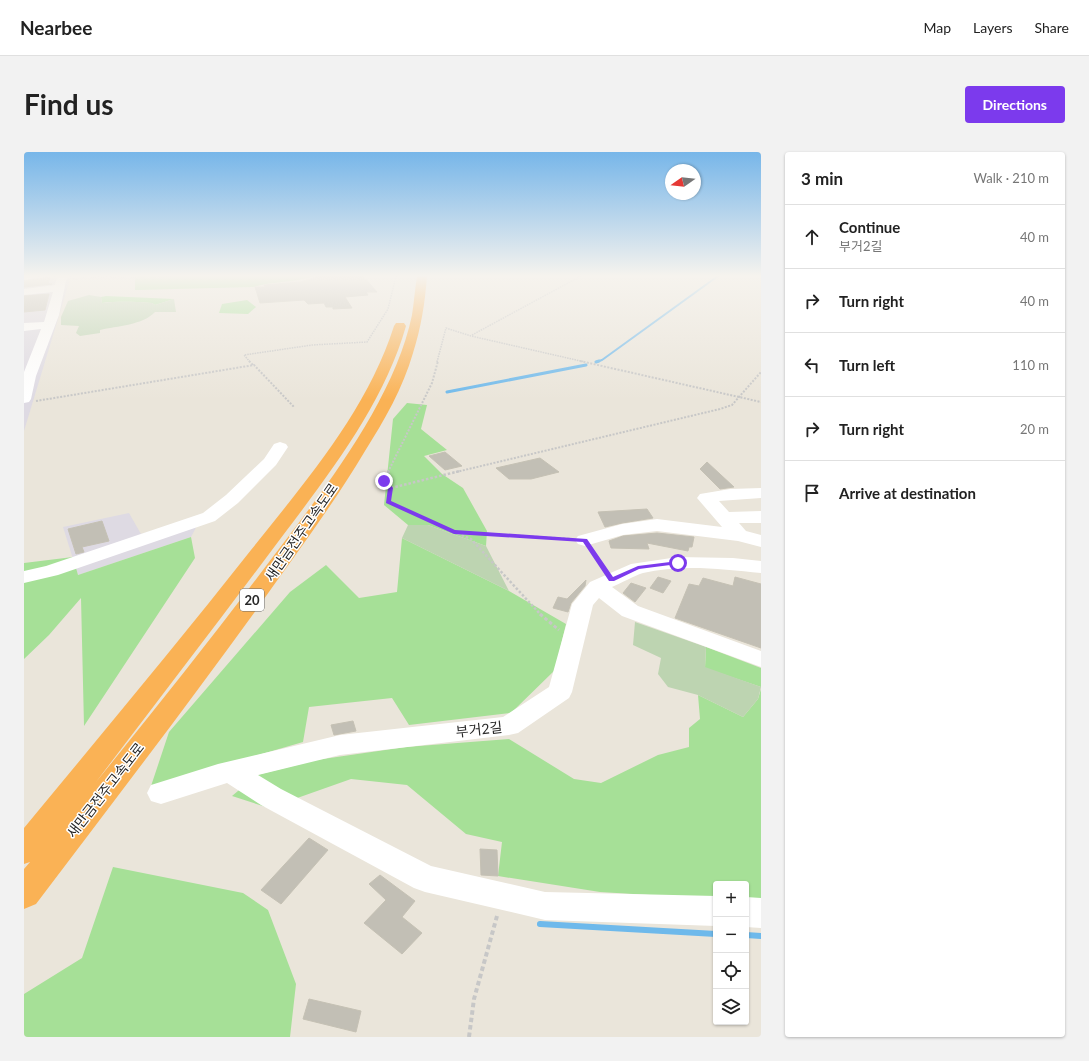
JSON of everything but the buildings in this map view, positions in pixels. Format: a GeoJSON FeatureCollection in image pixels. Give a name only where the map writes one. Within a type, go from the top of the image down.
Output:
{"type":"FeatureCollection","features":[{"type":"Feature","properties":{"kind":"highway","name":"새만금전주고속도로"},"geometry":{"type":"LineString","coordinates":[[24,851],[203,626],[312,483],[351,427],[383,371],[396,338],[402,317]]}},
{"type":"Feature","properties":{"kind":"highway","name":"새만금전주고속도로"},"geometry":{"type":"LineString","coordinates":[[24,894],[224,640],[333,487],[375,421],[400,371],[413,337],[417,317]]}},
{"type":"Feature","properties":{"kind":"street"},"geometry":{"type":"LineString","coordinates":[[28,400],[27,376],[51,317]]}},
{"type":"Feature","properties":{"kind":"street"},"geometry":{"type":"LineString","coordinates":[[24,327],[49,325]]}},
{"type":"Feature","properties":{"kind":"street"},"geometry":{"type":"LineString","coordinates":[[24,577],[51,571],[209,517],[232,499],[270,462],[280,447]]}},
{"type":"Feature","properties":{"kind":"street"},"geometry":{"type":"LineString","coordinates":[[739,535],[722,518],[706,498],[730,494],[761,493]]}},
{"type":"Feature","properties":{"kind":"street"},"geometry":{"type":"LineString","coordinates":[[722,518],[761,517]]}},
{"type":"Feature","properties":{"kind":"street"},"geometry":{"type":"LineString","coordinates":[[585,540],[622,530],[657,525],[739,535],[761,541]]}},
{"type":"Feature","properties":{"kind":"street","name":"부거2길"},"geometry":{"type":"LineString","coordinates":[[161,793],[231,772],[340,745],[509,726],[560,692],[583,604],[604,583],[638,568],[678,563],[733,564],[761,567]]}},
{"type":"Feature","properties":{"kind":"street"},"geometry":{"type":"LineString","coordinates":[[604,583],[630,611],[761,659]]}},
{"type":"Feature","properties":{"kind":"street"},"geometry":{"type":"LineString","coordinates":[[231,772],[270,797],[425,878],[545,906],[713,912]]}},
{"type":"Feature","properties":{"kind":"street"},"geometry":{"type":"LineString","coordinates":[[749,912],[761,913]]}},
{"type":"Feature","properties":{"kind":"path"},"geometry":{"type":"LineString","coordinates":[[294,406],[244,355],[312,345],[367,342],[383,317]]}},
{"type":"Feature","properties":{"kind":"path"},"geometry":{"type":"LineString","coordinates":[[471,336],[505,317]]}},
{"type":"Feature","properties":{"kind":"path"},"geometry":{"type":"LineString","coordinates":[[391,488],[384,481],[432,383],[446,328],[471,336],[761,402]]}},
{"type":"Feature","properties":{"kind":"path"},"geometry":{"type":"LineString","coordinates":[[28,400],[254,365]]}},
{"type":"Feature","properties":{"kind":"path"},"geometry":{"type":"LineString","coordinates":[[391,488],[720,409],[732,405],[761,372]]}},
{"type":"Feature","properties":{"kind":"path"},"geometry":{"type":"LineString","coordinates":[[391,488],[388,501],[471,539],[542,616],[573,642]]}},
{"type":"Feature","properties":{"kind":"path"},"geometry":{"type":"LineString","coordinates":[[454,532],[585,540],[604,583]]}},
{"type":"Feature","properties":{"kind":"path"},"geometry":{"type":"LineString","coordinates":[[469,1037],[474,999],[502,896]]}},
{"type":"Feature","properties":{"kind":"shaded area"},"geometry":{"type":"Polygon","coordinates":[[[24,317],[58,317],[24,431],[24,317]]]}},
{"type":"Feature","properties":{"kind":"shaded area"},"geometry":{"type":"Polygon","coordinates":[[[129,513],[141,534],[202,516],[191,537],[78,575],[63,527],[129,513]]]}},
{"type":"Feature","properties":{"kind":"green space"},"geometry":{"type":"Polygon","coordinates":[[[61,317],[148,317],[144,320],[122,326],[100,330],[100,333],[80,336],[76,333],[79,326],[61,325],[61,317]]]}},
{"type":"Feature","properties":{"kind":"green space"},"geometry":{"type":"Polygon","coordinates":[[[407,403],[427,405],[421,429],[447,450],[424,456],[442,474],[463,488],[487,531],[486,546],[428,525],[408,525],[384,505],[393,419],[407,403]]]}},
{"type":"Feature","properties":{"kind":"green space"},"geometry":{"type":"Polygon","coordinates":[[[408,525],[428,525],[486,546],[509,591],[402,538],[408,525]]]}},
{"type":"Feature","properties":{"kind":"green space"},"geometry":{"type":"Polygon","coordinates":[[[191,537],[195,558],[84,726],[81,598],[49,635],[24,659],[24,563],[73,557],[78,575],[191,537]]]}},
{"type":"Feature","properties":{"kind":"green space"},"geometry":{"type":"Polygon","coordinates":[[[402,538],[509,591],[566,624],[555,670],[511,713],[409,725],[392,698],[309,707],[303,742],[151,786],[169,732],[290,592],[326,565],[359,598],[397,592],[402,538]]]}},
{"type":"Feature","properties":{"kind":"green space"},"geometry":{"type":"Polygon","coordinates":[[[635,622],[706,647],[705,667],[761,687],[758,699],[743,717],[698,695],[668,687],[658,674],[661,658],[633,645],[635,622]]]}},
{"type":"Feature","properties":{"kind":"green space"},"geometry":{"type":"Polygon","coordinates":[[[706,647],[761,668],[761,687],[705,668],[706,647]]]}},
{"type":"Feature","properties":{"kind":"green space"},"geometry":{"type":"Polygon","coordinates":[[[761,689],[761,902],[749,901],[749,881],[713,881],[713,899],[600,892],[498,876],[502,842],[466,834],[407,785],[351,779],[269,808],[232,796],[257,775],[316,760],[406,747],[509,739],[574,779],[601,783],[658,755],[689,747],[689,728],[700,719],[698,695],[743,717],[758,699],[761,689]]]}},
{"type":"Feature","properties":{"kind":"green space"},"geometry":{"type":"Polygon","coordinates":[[[113,867],[243,893],[268,910],[296,984],[290,1037],[24,1037],[24,994],[82,958],[113,867]]]}},
{"type":"Feature","properties":{"kind":"waterway"},"geometry":{"type":"LineString","coordinates":[[596,362],[602,360],[661,317]]}},
{"type":"Feature","properties":{"kind":"waterway"},"geometry":{"type":"LineString","coordinates":[[447,392],[586,365]]}},
{"type":"Feature","properties":{"kind":"waterway"},"geometry":{"type":"LineString","coordinates":[[540,924],[713,934]]}},
{"type":"Feature","properties":{"kind":"waterway"},"geometry":{"type":"LineString","coordinates":[[749,935],[761,936]]}},
{"type":"Feature","properties":{"kind":"route"},"geometry":{"type":"LineString","coordinates":[[384,481],[391,488],[388,501],[454,532],[585,540],[611,580],[638,568],[678,563]]}}]}
